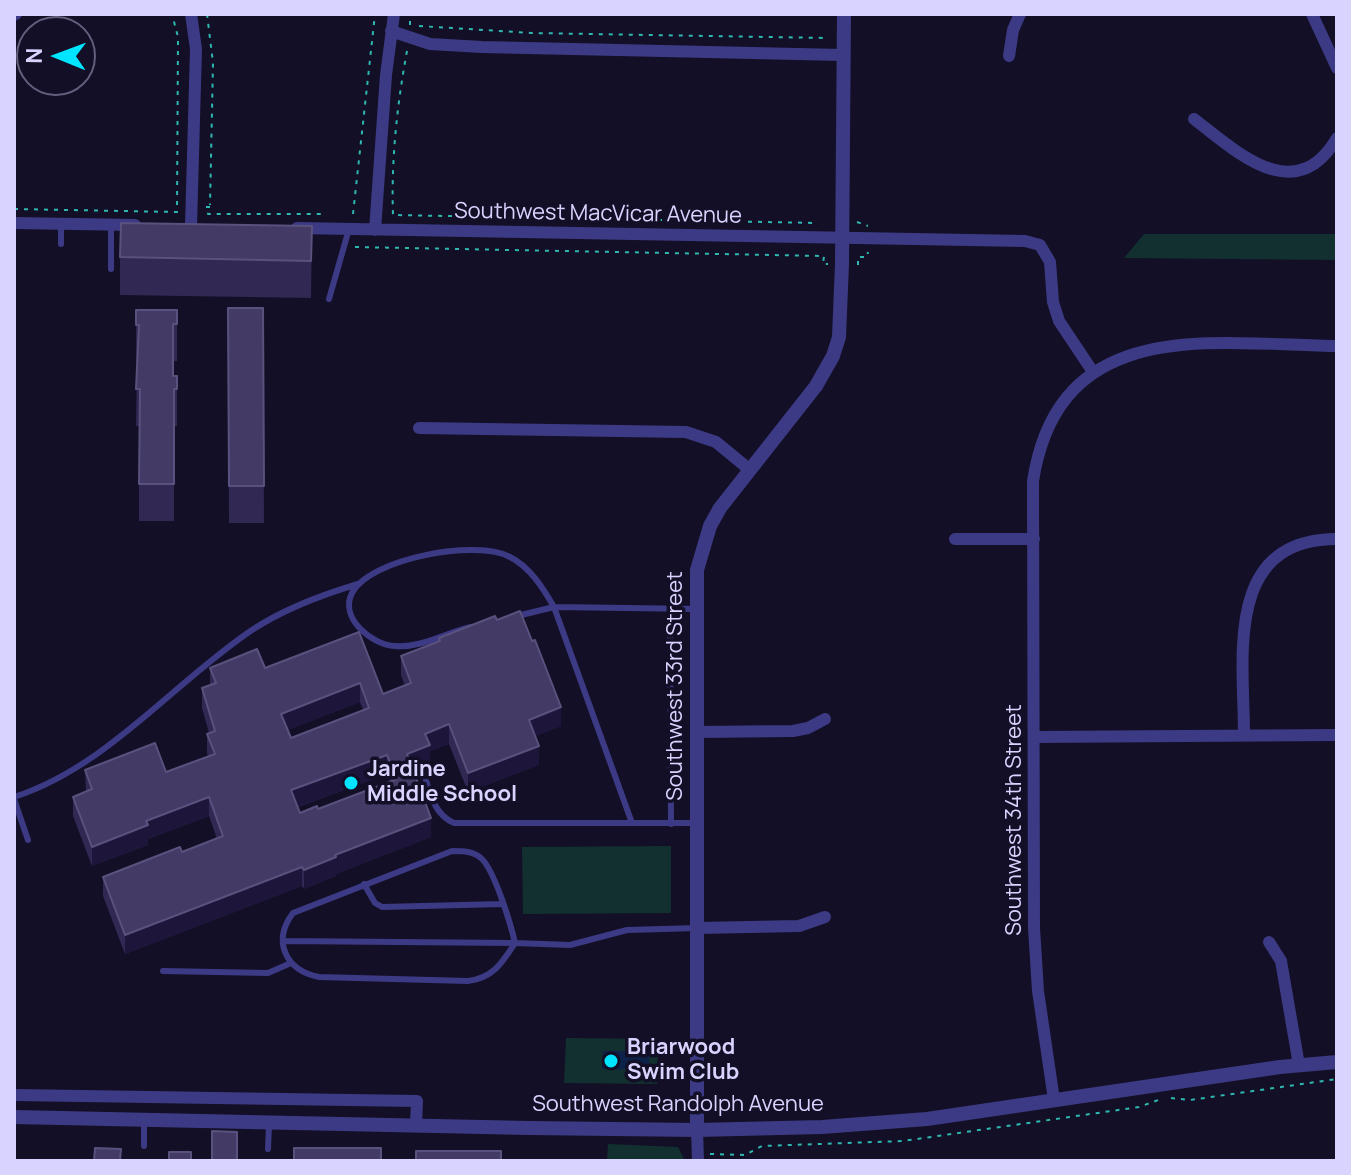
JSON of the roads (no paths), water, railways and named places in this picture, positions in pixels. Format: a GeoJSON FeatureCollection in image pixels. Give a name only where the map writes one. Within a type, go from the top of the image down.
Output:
{"type":"FeatureCollection","features":[{"type":"Feature","properties":{"kind":"street"},"geometry":{"type":"LineString","coordinates":[[191,14],[196,49],[191,226]]}},
{"type":"Feature","properties":{"kind":"street"},"geometry":{"type":"LineString","coordinates":[[375,230],[394,14]]}},
{"type":"Feature","properties":{"kind":"street","name":"Southwest 33rd Street"},"geometry":{"type":"LineString","coordinates":[[698,1158],[697,570],[710,526],[720,508],[816,386],[833,356],[841,313],[844,14]]}},
{"type":"Feature","properties":{"kind":"street"},"geometry":{"type":"LineString","coordinates":[[1009,56],[1013,30],[1020,14]]}},
{"type":"Feature","properties":{"kind":"street"},"geometry":{"type":"LineString","coordinates":[[1312,14],[1337,68]]}},
{"type":"Feature","properties":{"kind":"street"},"geometry":{"type":"LineString","coordinates":[[391,31],[430,44],[482,47],[843,55]]}},
{"type":"Feature","properties":{"kind":"street"},"geometry":{"type":"LineString","coordinates":[[1194,119],[1250,161],[1267,169],[1291,171],[1308,166],[1336,143]]}},
{"type":"Feature","properties":{"kind":"street"},"geometry":{"type":"LineString","coordinates":[[14,223],[143,225]]}},
{"type":"Feature","properties":{"kind":"street"},"geometry":{"type":"LineString","coordinates":[[175,226],[206,226]]}},
{"type":"Feature","properties":{"kind":"street","name":"Southwest MacVicar Avenue"},"geometry":{"type":"LineString","coordinates":[[285,228],[1025,241],[1040,245],[1050,262],[1053,302],[1059,321],[1093,372]]}},
{"type":"Feature","properties":{"kind":"street"},"geometry":{"type":"LineString","coordinates":[[1093,372],[1136,352],[1172,345],[1337,346]]}},
{"type":"Feature","properties":{"kind":"street","name":"Southwest 34th Street"},"geometry":{"type":"LineString","coordinates":[[1054,1100],[1036,973],[1033,481],[1042,442],[1062,403],[1093,372]]}},
{"type":"Feature","properties":{"kind":"street"},"geometry":{"type":"LineString","coordinates":[[419,428],[686,432],[716,442],[750,470]]}},
{"type":"Feature","properties":{"kind":"street"},"geometry":{"type":"LineString","coordinates":[[955,539],[1034,539]]}},
{"type":"Feature","properties":{"kind":"street"},"geometry":{"type":"LineString","coordinates":[[1244,735],[1244,622],[1253,589],[1261,575],[1283,554],[1306,543],[1337,539]]}},
{"type":"Feature","properties":{"kind":"street"},"geometry":{"type":"LineString","coordinates":[[698,732],[793,731],[808,728],[825,719]]}},
{"type":"Feature","properties":{"kind":"street"},"geometry":{"type":"LineString","coordinates":[[1035,737],[1337,735]]}},
{"type":"Feature","properties":{"kind":"street"},"geometry":{"type":"LineString","coordinates":[[698,928],[799,926],[825,917]]}},
{"type":"Feature","properties":{"kind":"street"},"geometry":{"type":"LineString","coordinates":[[1269,942],[1281,961],[1299,1065]]}},
{"type":"Feature","properties":{"kind":"street","name":"Southwest Randolph Avenue"},"geometry":{"type":"LineString","coordinates":[[14,1117],[697,1130],[875,1124],[1337,1062]]}},
{"type":"Feature","properties":{"kind":"street"},"geometry":{"type":"LineString","coordinates":[[14,1095],[417,1101],[416,1124]]}},
{"type":"Feature","properties":{"kind":"street"},"geometry":{"type":"LineString","coordinates":[[56,1119],[57,1096]]}},
{"type":"Feature","properties":{"kind":"street"},"geometry":{"type":"LineString","coordinates":[[197,1098],[197,1121]]}},
{"type":"Feature","properties":{"kind":"lane"},"geometry":{"type":"LineString","coordinates":[[61,223],[61,244]]}},
{"type":"Feature","properties":{"kind":"lane"},"geometry":{"type":"LineString","coordinates":[[111,225],[111,269]]}},
{"type":"Feature","properties":{"kind":"lane"},"geometry":{"type":"LineString","coordinates":[[329,299],[349,229]]}},
{"type":"Feature","properties":{"kind":"lane"},"geometry":{"type":"LineString","coordinates":[[28,840],[14,798],[58,779],[100,751],[253,630],[306,602],[359,584],[400,562],[472,548],[508,555],[524,566],[554,607],[632,823]]}},
{"type":"Feature","properties":{"kind":"lane"},"geometry":{"type":"LineString","coordinates":[[359,584],[351,593],[349,604],[352,617],[361,630],[379,644],[418,645],[476,625]]}},
{"type":"Feature","properties":{"kind":"lane"},"geometry":{"type":"LineString","coordinates":[[507,618],[554,607],[697,609]]}},
{"type":"Feature","properties":{"kind":"lane"},"geometry":{"type":"LineString","coordinates":[[670,609],[671,824]]}},
{"type":"Feature","properties":{"kind":"lane"},"geometry":{"type":"LineString","coordinates":[[423,772],[442,818],[454,823],[697,823]]}},
{"type":"Feature","properties":{"kind":"lane"},"geometry":{"type":"LineString","coordinates":[[452,851],[474,853],[484,861],[503,904],[515,943],[500,967],[487,976],[468,981],[319,977],[307,975],[291,963],[283,941],[284,925],[293,913],[364,884],[452,851]]}},
{"type":"Feature","properties":{"kind":"lane"},"geometry":{"type":"LineString","coordinates":[[364,884],[375,903],[382,907],[503,904]]}},
{"type":"Feature","properties":{"kind":"lane"},"geometry":{"type":"LineString","coordinates":[[283,941],[570,945],[627,930],[698,928]]}},
{"type":"Feature","properties":{"kind":"lane"},"geometry":{"type":"LineString","coordinates":[[163,971],[268,973],[291,963]]}},
{"type":"Feature","properties":{"kind":"lane"},"geometry":{"type":"LineString","coordinates":[[144,1120],[144,1146]]}},
{"type":"Feature","properties":{"kind":"lane"},"geometry":{"type":"LineString","coordinates":[[268,1149],[269,1121]]}},
{"type":"Feature","properties":{"kind":"water"},"geometry":{"type":"Polygon","coordinates":[[[603,1051],[649,1051],[649,1070],[602,1069],[603,1051]]]}},
{"type":"Feature","properties":{"kind":"place","name":"Jardine Middle School"},"geometry":{"type":"Point","coordinates":[351,783]}},
{"type":"Feature","properties":{"kind":"place","name":"Briarwood Swim Club"},"geometry":{"type":"Point","coordinates":[611,1061]}}]}
